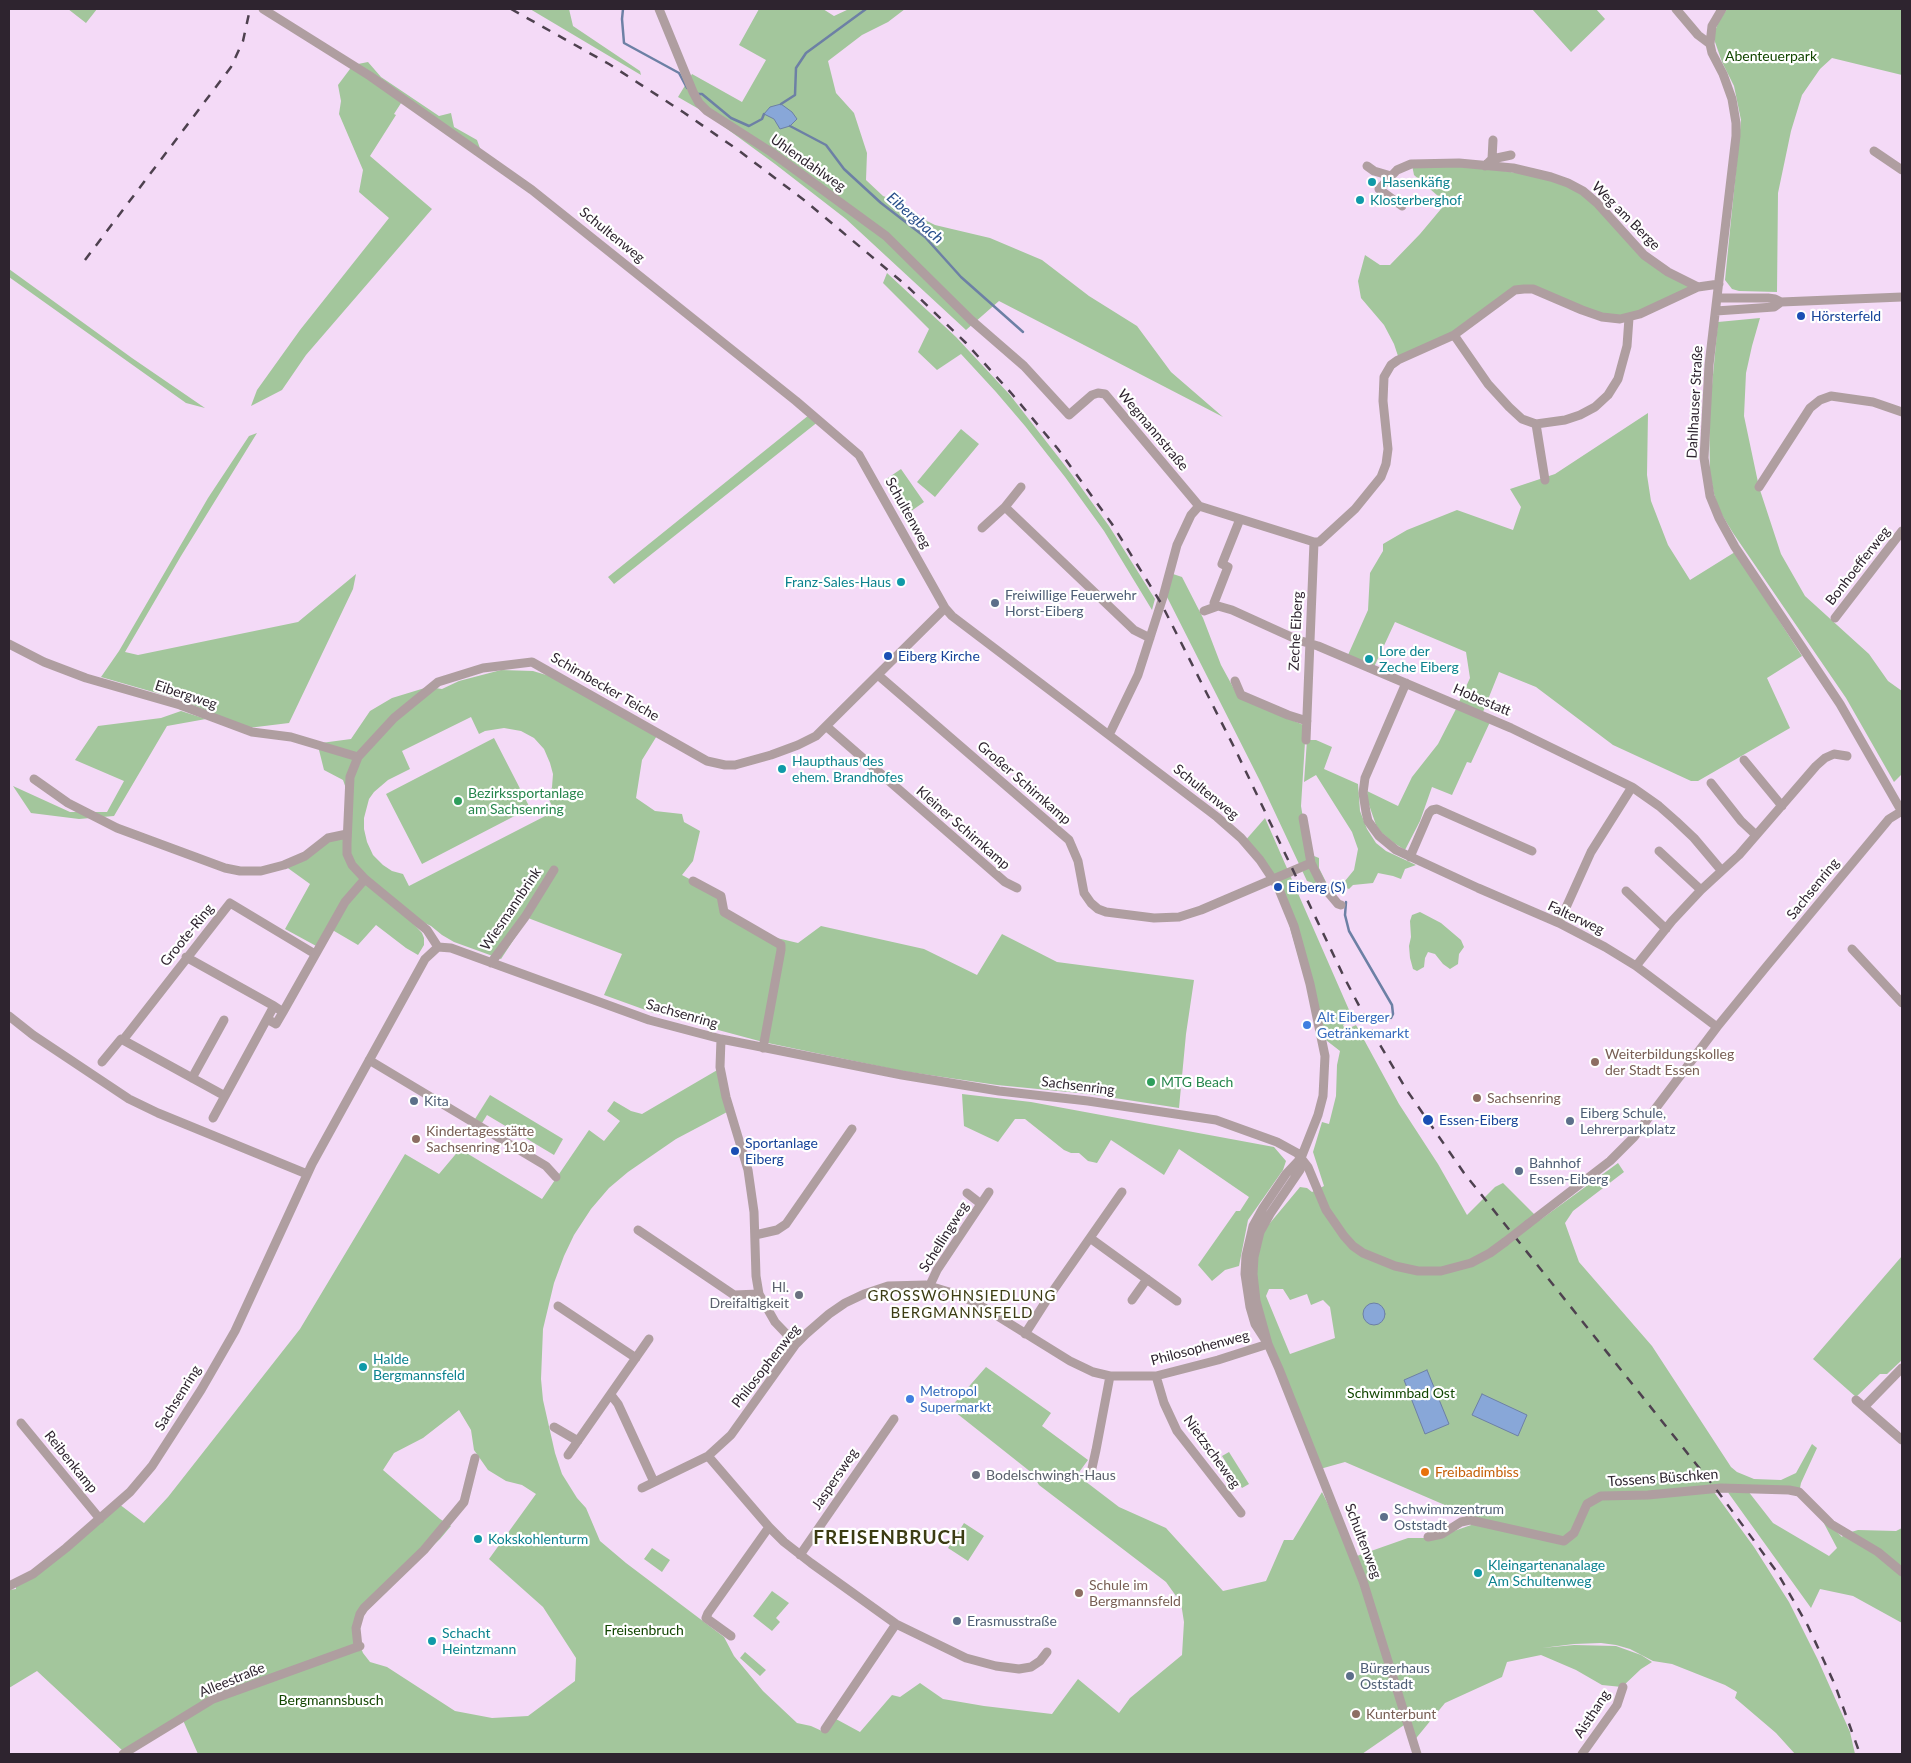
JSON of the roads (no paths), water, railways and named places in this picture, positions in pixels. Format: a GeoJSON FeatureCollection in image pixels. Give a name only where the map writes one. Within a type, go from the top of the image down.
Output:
{"type":"FeatureCollection","features":[{"type":"Feature","properties":{"kind":"street","name":"Schultenweg"},"geometry":{"type":"LineString","coordinates":[[263,9],[370,76],[532,190],[789,395],[859,454],[945,608],[961,624],[1109,734],[1229,828],[1247,844],[1274,879],[1294,926],[1303,958],[1322,1037],[1325,1056],[1325,1077],[1318,1115],[1302,1158],[1300,1170],[1260,1232],[1254,1257],[1253,1274],[1256,1301],[1268,1344],[1363,1581],[1416,1754]]}},
{"type":"Feature","properties":{"kind":"street","name":"Uhlendahlweg"},"geometry":{"type":"LineString","coordinates":[[659,9],[699,103],[886,236],[971,320]]}},
{"type":"Feature","properties":{"kind":"street"},"geometry":{"type":"LineString","coordinates":[[1710,44],[1712,26],[1722,9]]}},
{"type":"Feature","properties":{"kind":"street"},"geometry":{"type":"LineString","coordinates":[[1678,12],[1698,35],[1710,44]]}},
{"type":"Feature","properties":{"kind":"street","name":"Dahlhauser Straße"},"geometry":{"type":"LineString","coordinates":[[1710,44],[1735,109],[1736,123],[1709,365],[1705,427],[1705,475],[1712,504],[1736,547],[1840,704],[1902,812]]}},
{"type":"Feature","properties":{"kind":"street"},"geometry":{"type":"LineString","coordinates":[[1489,162],[1493,140]]}},
{"type":"Feature","properties":{"kind":"street"},"geometry":{"type":"LineString","coordinates":[[1874,151],[1902,170]]}},
{"type":"Feature","properties":{"kind":"street","name":"Weg am Berge"},"geometry":{"type":"LineString","coordinates":[[1391,176],[1397,170],[1411,164],[1489,162],[1511,155]]}},
{"type":"Feature","properties":{"kind":"street","name":"Weg am Berge"},"geometry":{"type":"LineString","coordinates":[[1489,162],[1559,181],[1583,191],[1598,203],[1632,244],[1657,266],[1698,287]]}},
{"type":"Feature","properties":{"kind":"street"},"geometry":{"type":"LineString","coordinates":[[1367,166],[1374,171],[1391,176],[1379,189],[1402,206]]}},
{"type":"Feature","properties":{"kind":"street"},"geometry":{"type":"LineString","coordinates":[[1109,734],[1138,675],[1177,545],[1191,515],[1199,506],[1314,542],[1322,540],[1355,509],[1381,476],[1386,464],[1388,449],[1383,401],[1384,377],[1391,365],[1398,360],[1454,335],[1515,290],[1524,288],[1533,290],[1602,317],[1620,319],[1629,318],[1698,287],[1718,284]]}},
{"type":"Feature","properties":{"kind":"street"},"geometry":{"type":"LineString","coordinates":[[1717,298],[1768,298],[1781,302],[1902,297]]}},
{"type":"Feature","properties":{"kind":"street"},"geometry":{"type":"LineString","coordinates":[[1716,311],[1774,307],[1781,302]]}},
{"type":"Feature","properties":{"kind":"street"},"geometry":{"type":"LineString","coordinates":[[1454,335],[1488,384],[1498,395],[1522,418],[1536,424],[1565,420],[1580,415],[1608,395],[1618,380],[1627,346],[1629,318]]}},
{"type":"Feature","properties":{"kind":"street","name":"Wegmannstraße"},"geometry":{"type":"LineString","coordinates":[[971,320],[1024,366],[1069,415],[1092,395],[1098,393],[1105,394],[1199,506]]}},
{"type":"Feature","properties":{"kind":"street"},"geometry":{"type":"LineString","coordinates":[[1759,487],[1810,408],[1820,400],[1831,396],[1873,402],[1902,412]]}},
{"type":"Feature","properties":{"kind":"street"},"geometry":{"type":"LineString","coordinates":[[1536,424],[1545,480]]}},
{"type":"Feature","properties":{"kind":"street"},"geometry":{"type":"LineString","coordinates":[[982,528],[1006,507],[1021,487]]}},
{"type":"Feature","properties":{"kind":"street"},"geometry":{"type":"LineString","coordinates":[[1006,507],[1134,630],[1150,638]]}},
{"type":"Feature","properties":{"kind":"street"},"geometry":{"type":"LineString","coordinates":[[1204,611],[1215,607],[1214,603],[1228,567],[1222,564],[1240,519]]}},
{"type":"Feature","properties":{"kind":"street","name":"Bonhoefferweg"},"geometry":{"type":"LineString","coordinates":[[1835,618],[1902,532]]}},
{"type":"Feature","properties":{"kind":"street","name":"Zeche Eiberg"},"geometry":{"type":"LineString","coordinates":[[1306,740],[1314,542]]}},
{"type":"Feature","properties":{"kind":"street","name":"Hobestatt"},"geometry":{"type":"LineString","coordinates":[[1215,607],[1222,606],[1232,610],[1298,640],[1511,728],[1632,788],[1659,806],[1694,838],[1721,870]]}},
{"type":"Feature","properties":{"kind":"street","name":"Schirnbecker Teiche"},"geometry":{"type":"LineString","coordinates":[[438,947],[427,930],[365,879],[352,865],[347,854],[347,834],[350,777],[358,757],[394,718],[438,682],[484,668],[532,662],[698,757],[713,763],[735,765],[771,755],[806,742],[816,736],[945,608]]}},
{"type":"Feature","properties":{"kind":"street","name":"Eibergweg"},"geometry":{"type":"LineString","coordinates":[[9,644],[44,662],[86,678],[180,705],[252,732],[291,737],[358,757]]}},
{"type":"Feature","properties":{"kind":"street","name":"Großer Schirnkamp"},"geometry":{"type":"LineString","coordinates":[[878,675],[1068,840],[1078,861],[1084,893],[1090,903],[1098,909],[1106,912],[1154,918],[1179,917],[1201,910],[1274,879]]}},
{"type":"Feature","properties":{"kind":"street"},"geometry":{"type":"LineString","coordinates":[[1235,682],[1241,694],[1288,715],[1307,721]]}},
{"type":"Feature","properties":{"kind":"street","name":"Falterweg"},"geometry":{"type":"LineString","coordinates":[[1406,683],[1366,772],[1363,793],[1366,812],[1373,830],[1396,850],[1559,923],[1605,947],[1636,966],[1717,1027]]}},
{"type":"Feature","properties":{"kind":"street","name":"Kleiner Schirnkamp"},"geometry":{"type":"LineString","coordinates":[[826,726],[1005,882],[1017,888]]}},
{"type":"Feature","properties":{"kind":"street"},"geometry":{"type":"LineString","coordinates":[[1636,966],[1701,890],[1739,855],[1816,766],[1825,758],[1834,754],[1848,756]]}},
{"type":"Feature","properties":{"kind":"street"},"geometry":{"type":"LineString","coordinates":[[1744,760],[1782,806]]}},
{"type":"Feature","properties":{"kind":"street"},"geometry":{"type":"LineString","coordinates":[[34,779],[68,803],[117,828],[225,868],[240,871],[260,871],[284,865],[304,856],[328,838],[347,834]]}},
{"type":"Feature","properties":{"kind":"street"},"geometry":{"type":"LineString","coordinates":[[1711,783],[1741,821],[1756,836]]}},
{"type":"Feature","properties":{"kind":"street"},"geometry":{"type":"LineString","coordinates":[[1559,923],[1591,852],[1632,788]]}},
{"type":"Feature","properties":{"kind":"street"},"geometry":{"type":"LineString","coordinates":[[1410,857],[1429,813],[1437,809],[1532,851]]}},
{"type":"Feature","properties":{"kind":"street","name":"Sachsenring"},"geometry":{"type":"LineString","coordinates":[[9,1586],[33,1574],[130,1492],[141,1479],[201,1390],[235,1331],[307,1174],[425,960],[438,947],[451,948],[649,1020],[721,1039],[911,1077],[1216,1120],[1277,1142],[1290,1148],[1302,1158],[1313,1177],[1326,1210],[1344,1236],[1358,1250],[1379,1261],[1418,1271],[1441,1271],[1471,1263],[1490,1253],[1610,1161],[1634,1137],[1717,1027],[1889,819],[1902,812]]}},
{"type":"Feature","properties":{"kind":"street"},"geometry":{"type":"LineString","coordinates":[[1303,818],[1311,863],[1322,885],[1341,905]]}},
{"type":"Feature","properties":{"kind":"street"},"geometry":{"type":"LineString","coordinates":[[1659,851],[1701,890]]}},
{"type":"Feature","properties":{"kind":"street"},"geometry":{"type":"LineString","coordinates":[[1274,879],[1311,863]]}},
{"type":"Feature","properties":{"kind":"street","name":"Wiesmannbrink"},"geometry":{"type":"LineString","coordinates":[[491,963],[525,917],[554,870]]}},
{"type":"Feature","properties":{"kind":"street"},"geometry":{"type":"LineString","coordinates":[[267,1020],[276,1024],[345,902],[365,879]]}},
{"type":"Feature","properties":{"kind":"street"},"geometry":{"type":"LineString","coordinates":[[693,881],[721,896],[724,912],[781,945],[763,1048]]}},
{"type":"Feature","properties":{"kind":"street"},"geometry":{"type":"LineString","coordinates":[[1626,891],[1666,929]]}},
{"type":"Feature","properties":{"kind":"street","name":"Groote-Ring"},"geometry":{"type":"LineString","coordinates":[[102,1062],[121,1039],[123,1040],[230,903],[315,954]]}},
{"type":"Feature","properties":{"kind":"street"},"geometry":{"type":"LineString","coordinates":[[1852,949],[1902,1003]]}},
{"type":"Feature","properties":{"kind":"street"},"geometry":{"type":"LineString","coordinates":[[186,958],[284,1012]]}},
{"type":"Feature","properties":{"kind":"street"},"geometry":{"type":"LineString","coordinates":[[213,1118],[274,1006]]}},
{"type":"Feature","properties":{"kind":"street"},"geometry":{"type":"LineString","coordinates":[[9,1016],[32,1035],[129,1099],[158,1113],[307,1174]]}},
{"type":"Feature","properties":{"kind":"street"},"geometry":{"type":"LineString","coordinates":[[192,1078],[224,1020]]}},
{"type":"Feature","properties":{"kind":"street"},"geometry":{"type":"LineString","coordinates":[[721,1039],[720,1066],[728,1105],[748,1168],[759,1294],[775,1322],[796,1344]]}},
{"type":"Feature","properties":{"kind":"street"},"geometry":{"type":"LineString","coordinates":[[123,1040],[225,1096]]}},
{"type":"Feature","properties":{"kind":"street"},"geometry":{"type":"LineString","coordinates":[[369,1060],[546,1166],[556,1177]]}},
{"type":"Feature","properties":{"kind":"street"},"geometry":{"type":"LineString","coordinates":[[755,1235],[777,1230],[786,1224],[852,1129]]}},
{"type":"Feature","properties":{"kind":"street","name":"Schellingweg"},"geometry":{"type":"LineString","coordinates":[[930,1285],[937,1270],[989,1192]]}},
{"type":"Feature","properties":{"kind":"street"},"geometry":{"type":"LineString","coordinates":[[1025,1334],[1122,1192]]}},
{"type":"Feature","properties":{"kind":"street","name":"Schellingweg"},"geometry":{"type":"LineString","coordinates":[[967,1193],[981,1204]]}},
{"type":"Feature","properties":{"kind":"street"},"geometry":{"type":"LineString","coordinates":[[638,1230],[734,1296],[759,1294]]}},
{"type":"Feature","properties":{"kind":"street"},"geometry":{"type":"LineString","coordinates":[[1090,1238],[1177,1301]]}},
{"type":"Feature","properties":{"kind":"street"},"geometry":{"type":"LineString","coordinates":[[1132,1300],[1147,1279]]}},
{"type":"Feature","properties":{"kind":"street","name":"Philosophenweg"},"geometry":{"type":"LineString","coordinates":[[642,1488],[708,1456],[731,1434],[796,1344],[829,1314],[864,1294],[888,1286],[906,1284],[930,1285],[952,1292],[971,1301],[1070,1361],[1093,1372],[1110,1376],[1156,1376],[1218,1360],[1268,1344]]}},
{"type":"Feature","properties":{"kind":"street"},"geometry":{"type":"LineString","coordinates":[[558,1306],[636,1358]]}},
{"type":"Feature","properties":{"kind":"street"},"geometry":{"type":"LineString","coordinates":[[568,1455],[650,1339]]}},
{"type":"Feature","properties":{"kind":"street"},"geometry":{"type":"LineString","coordinates":[[1864,1407],[1902,1368]]}},
{"type":"Feature","properties":{"kind":"street"},"geometry":{"type":"LineString","coordinates":[[1092,1468],[1110,1376]]}},
{"type":"Feature","properties":{"kind":"street","name":"Nietzscheweg"},"geometry":{"type":"LineString","coordinates":[[1156,1376],[1164,1403],[1177,1431],[1241,1513]]}},
{"type":"Feature","properties":{"kind":"street"},"geometry":{"type":"LineString","coordinates":[[611,1395],[618,1404],[654,1482]]}},
{"type":"Feature","properties":{"kind":"street"},"geometry":{"type":"LineString","coordinates":[[1856,1400],[1902,1440]]}},
{"type":"Feature","properties":{"kind":"street","name":"Jaspersweg"},"geometry":{"type":"LineString","coordinates":[[800,1555],[894,1419]]}},
{"type":"Feature","properties":{"kind":"street","name":"Reibenkamp"},"geometry":{"type":"LineString","coordinates":[[21,1423],[100,1519]]}},
{"type":"Feature","properties":{"kind":"street"},"geometry":{"type":"LineString","coordinates":[[554,1427],[578,1441]]}},
{"type":"Feature","properties":{"kind":"street"},"geometry":{"type":"LineString","coordinates":[[708,1456],[769,1527],[800,1555],[896,1624],[966,1658],[996,1666],[1019,1669],[1031,1667],[1040,1661],[1047,1652]]}},
{"type":"Feature","properties":{"kind":"street","name":"Alleestraße"},"geometry":{"type":"LineString","coordinates":[[123,1754],[214,1699],[359,1646],[356,1628],[364,1608],[424,1550],[464,1502],[475,1458]]}},
{"type":"Feature","properties":{"kind":"street","name":"Tossens Büschken"},"geometry":{"type":"LineString","coordinates":[[1428,1538],[1442,1534],[1461,1522],[1470,1520],[1564,1541],[1574,1533],[1587,1504],[1602,1496],[1648,1495],[1721,1488],[1789,1490],[1799,1492],[1832,1524],[1878,1552],[1902,1572]]}},
{"type":"Feature","properties":{"kind":"street"},"geometry":{"type":"LineString","coordinates":[[730,1636],[706,1618],[769,1527]]}},
{"type":"Feature","properties":{"kind":"street"},"geometry":{"type":"LineString","coordinates":[[825,1729],[896,1624]]}},
{"type":"Feature","properties":{"kind":"street","name":"Aisthang"},"geometry":{"type":"LineString","coordinates":[[1582,1754],[1617,1705],[1623,1687]]}},
{"type":"Feature","properties":{"kind":"water"},"geometry":{"type":"Polygon","coordinates":[[[781,104],[792,112],[797,119],[790,126],[780,129],[774,119],[764,114],[770,107],[781,104]]]}},
{"type":"Feature","properties":{"kind":"water"},"geometry":{"type":"Polygon","coordinates":[[[1374,1303],[1384,1310],[1385,1314],[1378,1324],[1374,1325],[1364,1318],[1363,1314],[1370,1304],[1374,1303]]]}},
{"type":"Feature","properties":{"kind":"water"},"geometry":{"type":"Polygon","coordinates":[[[1427,1370],[1449,1424],[1425,1434],[1404,1380],[1427,1370]]]}},
{"type":"Feature","properties":{"kind":"water"},"geometry":{"type":"Polygon","coordinates":[[[1482,1394],[1527,1415],[1518,1436],[1472,1415],[1482,1394]]]}},
{"type":"Feature","properties":{"kind":"waterway"},"geometry":{"type":"LineString","coordinates":[[623,9],[624,43],[679,73],[687,88]]}},
{"type":"Feature","properties":{"kind":"waterway","name":"Eibergbach"},"geometry":{"type":"LineString","coordinates":[[781,104],[795,95],[796,68],[806,53],[866,9]]}},
{"type":"Feature","properties":{"kind":"waterway"},"geometry":{"type":"LineString","coordinates":[[698,94],[702,94],[731,118],[749,126],[762,119],[764,114]]}},
{"type":"Feature","properties":{"kind":"waterway","name":"Eibergbach"},"geometry":{"type":"LineString","coordinates":[[790,126],[826,145],[844,169],[881,203],[925,237],[961,277],[1023,332]]}},
{"type":"Feature","properties":{"kind":"waterway"},"geometry":{"type":"LineString","coordinates":[[1346,902],[1345,915],[1349,931],[1392,1005],[1393,1014],[1391,1018]]}},
{"type":"Feature","properties":{"kind":"railway"},"geometry":{"type":"LineString","coordinates":[[85,260],[231,67],[243,41],[250,9]]}},
{"type":"Feature","properties":{"kind":"railway"},"geometry":{"type":"LineString","coordinates":[[511,9],[609,64],[683,112],[738,150],[804,200],[907,286],[966,343],[1058,449],[1112,524],[1161,603],[1237,753],[1345,979],[1376,1038],[1406,1089],[1464,1173],[1716,1489],[1777,1572],[1808,1626],[1835,1685],[1860,1754]]}},
{"type":"Feature","properties":{"kind":"place","name":"Hasenkäfig"},"geometry":{"type":"Point","coordinates":[1372,182]}},
{"type":"Feature","properties":{"kind":"place","name":"Klosterberghof"},"geometry":{"type":"Point","coordinates":[1360,200]}},
{"type":"Feature","properties":{"kind":"place","name":"Hörsterfeld"},"geometry":{"type":"Point","coordinates":[1801,316]}},
{"type":"Feature","properties":{"kind":"place","name":"Franz-Sales-Haus"},"geometry":{"type":"Point","coordinates":[901,582]}},
{"type":"Feature","properties":{"kind":"place","name":"Freiwillige Feuerwehr Horst-Eiberg"},"geometry":{"type":"Point","coordinates":[995,603]}},
{"type":"Feature","properties":{"kind":"place","name":"Eiberg Kirche"},"geometry":{"type":"Point","coordinates":[888,656]}},
{"type":"Feature","properties":{"kind":"place","name":"Lore der Zeche Eiberg"},"geometry":{"type":"Point","coordinates":[1369,659]}},
{"type":"Feature","properties":{"kind":"place","name":"Haupthaus des ehem. Brandhofes"},"geometry":{"type":"Point","coordinates":[782,769]}},
{"type":"Feature","properties":{"kind":"place","name":"Bezirkssportanlage am Sachsenring"},"geometry":{"type":"Point","coordinates":[458,801]}},
{"type":"Feature","properties":{"kind":"place","name":"Eiberg (S)"},"geometry":{"type":"Point","coordinates":[1278,887]}},
{"type":"Feature","properties":{"kind":"place","name":"Alt Eiberger Getränkemarkt"},"geometry":{"type":"Point","coordinates":[1307,1025]}},
{"type":"Feature","properties":{"kind":"place","name":"Weiterbildungskolleg der Stadt Essen"},"geometry":{"type":"Point","coordinates":[1595,1062]}},
{"type":"Feature","properties":{"kind":"place","name":"MTG Beach"},"geometry":{"type":"Point","coordinates":[1151,1082]}},
{"type":"Feature","properties":{"kind":"place","name":"Sachsenring"},"geometry":{"type":"Point","coordinates":[1477,1098]}},
{"type":"Feature","properties":{"kind":"place","name":"Kita"},"geometry":{"type":"Point","coordinates":[414,1101]}},
{"type":"Feature","properties":{"kind":"place","name":"Essen-Eiberg"},"geometry":{"type":"Point","coordinates":[1428,1120]}},
{"type":"Feature","properties":{"kind":"place","name":"Eiberg Schule, Lehrerparkplatz"},"geometry":{"type":"Point","coordinates":[1570,1121]}},
{"type":"Feature","properties":{"kind":"place","name":"Kindertagesstätte Sachsenring 110a"},"geometry":{"type":"Point","coordinates":[416,1139]}},
{"type":"Feature","properties":{"kind":"place","name":"Sportanlage Eiberg"},"geometry":{"type":"Point","coordinates":[735,1151]}},
{"type":"Feature","properties":{"kind":"place","name":"Bahnhof Essen-Eiberg"},"geometry":{"type":"Point","coordinates":[1519,1171]}},
{"type":"Feature","properties":{"kind":"place","name":"Hl. Dreifaltigkeit"},"geometry":{"type":"Point","coordinates":[799,1295]}},
{"type":"Feature","properties":{"kind":"place","name":"Halde Bergmannsfeld"},"geometry":{"type":"Point","coordinates":[363,1367]}},
{"type":"Feature","properties":{"kind":"place","name":"Metropol Supermarkt"},"geometry":{"type":"Point","coordinates":[910,1399]}},
{"type":"Feature","properties":{"kind":"place","name":"Freibadimbiss"},"geometry":{"type":"Point","coordinates":[1425,1472]}},
{"type":"Feature","properties":{"kind":"place","name":"Bodelschwingh-Haus"},"geometry":{"type":"Point","coordinates":[976,1475]}},
{"type":"Feature","properties":{"kind":"place","name":"Schwimmzentrum Oststadt"},"geometry":{"type":"Point","coordinates":[1384,1517]}},
{"type":"Feature","properties":{"kind":"place","name":"Kokskohlenturm"},"geometry":{"type":"Point","coordinates":[478,1539]}},
{"type":"Feature","properties":{"kind":"place","name":"Kleingartenanalage Am Schultenweg"},"geometry":{"type":"Point","coordinates":[1478,1573]}},
{"type":"Feature","properties":{"kind":"place","name":"Schule im Bergmannsfeld"},"geometry":{"type":"Point","coordinates":[1079,1593]}},
{"type":"Feature","properties":{"kind":"place","name":"Erasmusstraße"},"geometry":{"type":"Point","coordinates":[957,1621]}},
{"type":"Feature","properties":{"kind":"place","name":"Schacht Heintzmann"},"geometry":{"type":"Point","coordinates":[432,1641]}},
{"type":"Feature","properties":{"kind":"place","name":"Bürgerhaus Oststadt"},"geometry":{"type":"Point","coordinates":[1350,1676]}},
{"type":"Feature","properties":{"kind":"place","name":"Kunterbunt"},"geometry":{"type":"Point","coordinates":[1356,1714]}},
{"type":"Feature","properties":{"kind":"district","name":"GROSSWOHNSIEDLUNG BERGMANNSFELD"},"geometry":{"type":"Point","coordinates":[962,1304]}},
{"type":"Feature","properties":{"kind":"district","name":"FREISENBRUCH"},"geometry":{"type":"Point","coordinates":[890,1538]}},
{"type":"Feature","properties":{"kind":"park label","name":"Abenteuerpark"},"geometry":{"type":"Point","coordinates":[1771,56]}},
{"type":"Feature","properties":{"kind":"park label","name":"Schwimmbad Ost"},"geometry":{"type":"Point","coordinates":[1401,1393]}},
{"type":"Feature","properties":{"kind":"park label","name":"Freisenbruch"},"geometry":{"type":"Point","coordinates":[644,1630]}},
{"type":"Feature","properties":{"kind":"park label","name":"Bergmannsbusch"},"geometry":{"type":"Point","coordinates":[331,1700]}}]}
